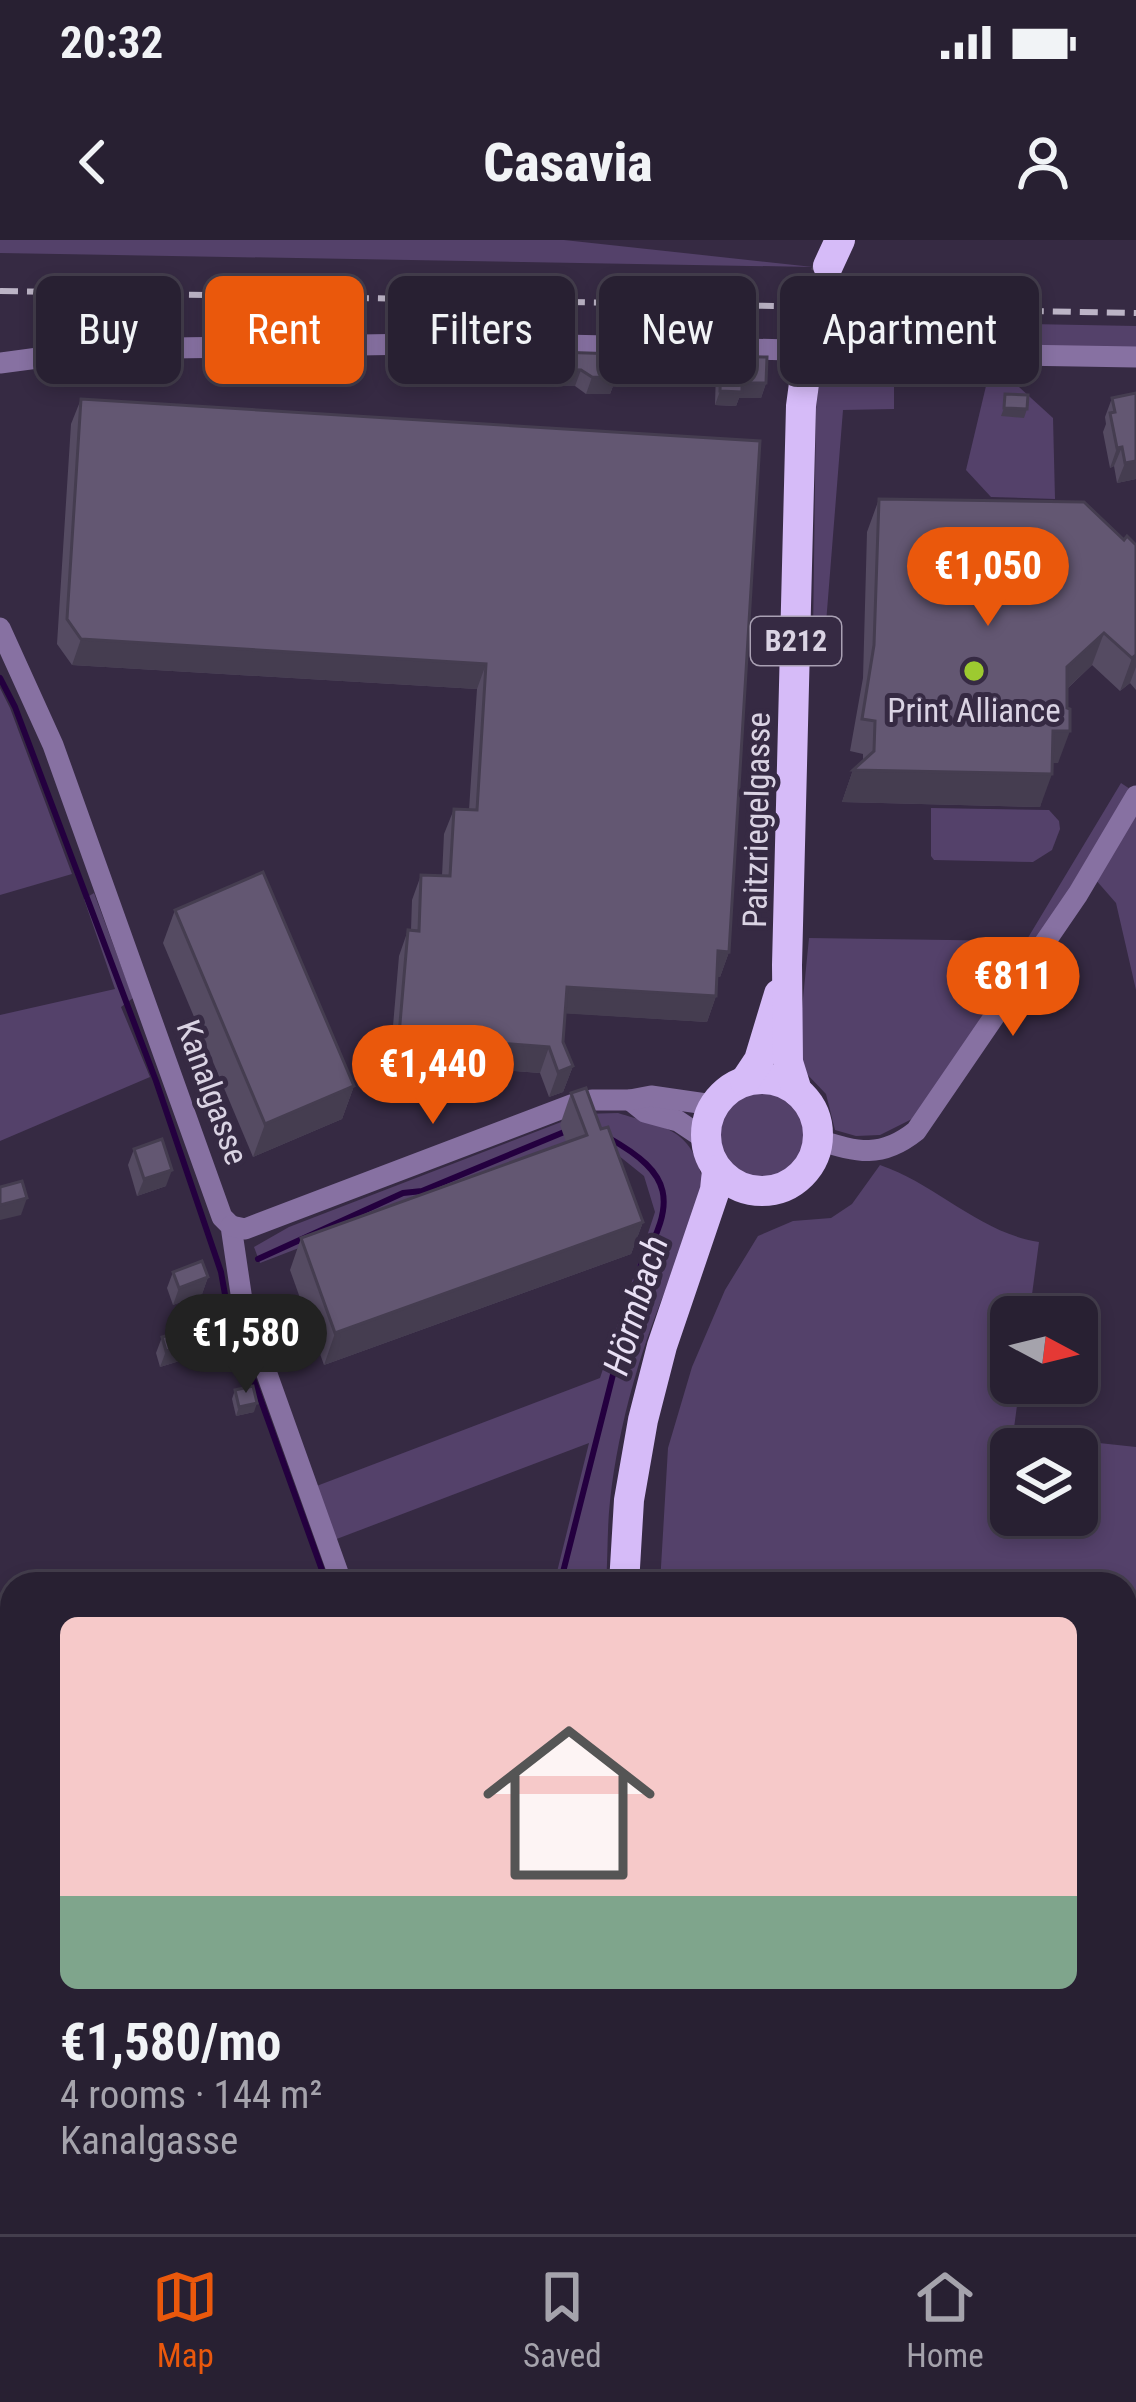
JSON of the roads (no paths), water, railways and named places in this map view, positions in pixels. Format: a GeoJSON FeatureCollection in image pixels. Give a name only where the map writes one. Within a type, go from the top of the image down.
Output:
{"type":"FeatureCollection","features":[{"type":"Feature","properties":{"kind":"main road","name":"Paitzriegelgasse"},"geometry":{"type":"LineString","coordinates":[[797,1091],[788,1062],[787,965],[804,384]]}},
{"type":"Feature","properties":{"kind":"main road","name":"Paitzriegelgasse"},"geometry":{"type":"LineString","coordinates":[[745,1081],[759,1060],[787,965]]}},
{"type":"Feature","properties":{"kind":"main road"},"geometry":{"type":"LineString","coordinates":[[745,1081],[772,1079],[797,1091]]}},
{"type":"Feature","properties":{"kind":"main road","name":"B212"},"geometry":{"type":"LineString","coordinates":[[713,1106],[745,1081]]}},
{"type":"Feature","properties":{"kind":"main road","name":"B212"},"geometry":{"type":"LineString","coordinates":[[797,1091],[814,1113],[818,1140]]}},
{"type":"Feature","properties":{"kind":"main road"},"geometry":{"type":"LineString","coordinates":[[713,1106],[707,1121],[709,1155],[732,1183],[750,1190],[769,1191],[802,1174],[818,1140]]}},
{"type":"Feature","properties":{"kind":"main road"},"geometry":{"type":"LineString","coordinates":[[625,1572],[629,1501],[643,1420],[662,1346],[715,1190],[717,1170]]}},
{"type":"Feature","properties":{"kind":"main road"},"geometry":{"type":"LineString","coordinates":[[686,1281],[750,1190]]}},
{"type":"Feature","properties":{"kind":"street"},"geometry":{"type":"LineString","coordinates":[[0,363],[172,348],[455,343],[1136,357]]}},
{"type":"Feature","properties":{"kind":"street","name":"Kanalgasse"},"geometry":{"type":"LineString","coordinates":[[0,628],[53,745],[222,1217],[231,1226],[243,1307],[338,1572]]}},
{"type":"Feature","properties":{"kind":"street"},"geometry":{"type":"LineString","coordinates":[[818,1140],[862,1153],[890,1148],[916,1131],[1078,894],[1136,796]]}},
{"type":"Feature","properties":{"kind":"street"},"geometry":{"type":"LineString","coordinates":[[231,1226],[245,1229],[571,1105],[651,1096],[713,1106]]}},
{"type":"Feature","properties":{"kind":"street"},"geometry":{"type":"LineString","coordinates":[[630,1100],[645,1112],[678,1121],[706,1139]]}},
{"type":"Feature","properties":{"kind":"waterway","name":"Hörmbach"},"geometry":{"type":"LineString","coordinates":[[0,678],[156,1081],[221,1272],[226,1300]]}},
{"type":"Feature","properties":{"kind":"waterway","name":"Hörmbach"},"geometry":{"type":"LineString","coordinates":[[258,1259],[403,1193],[422,1191],[569,1130]]}},
{"type":"Feature","properties":{"kind":"waterway","name":"Hörmbach"},"geometry":{"type":"LineString","coordinates":[[563,1572],[641,1264],[664,1206],[657,1177],[609,1138]]}},
{"type":"Feature","properties":{"kind":"waterway","name":"Hörmbach"},"geometry":{"type":"LineString","coordinates":[[232,1320],[323,1572]]}},
{"type":"Feature","properties":{"kind":"tunnel"},"geometry":{"type":"LineString","coordinates":[[825,276],[828,266]]}},
{"type":"Feature","properties":{"kind":"railway"},"geometry":{"type":"LineString","coordinates":[[0,291],[1136,313]]}},
{"type":"Feature","properties":{"kind":"place","name":"Print Alliance"},"geometry":{"type":"Point","coordinates":[974,671]}}]}
